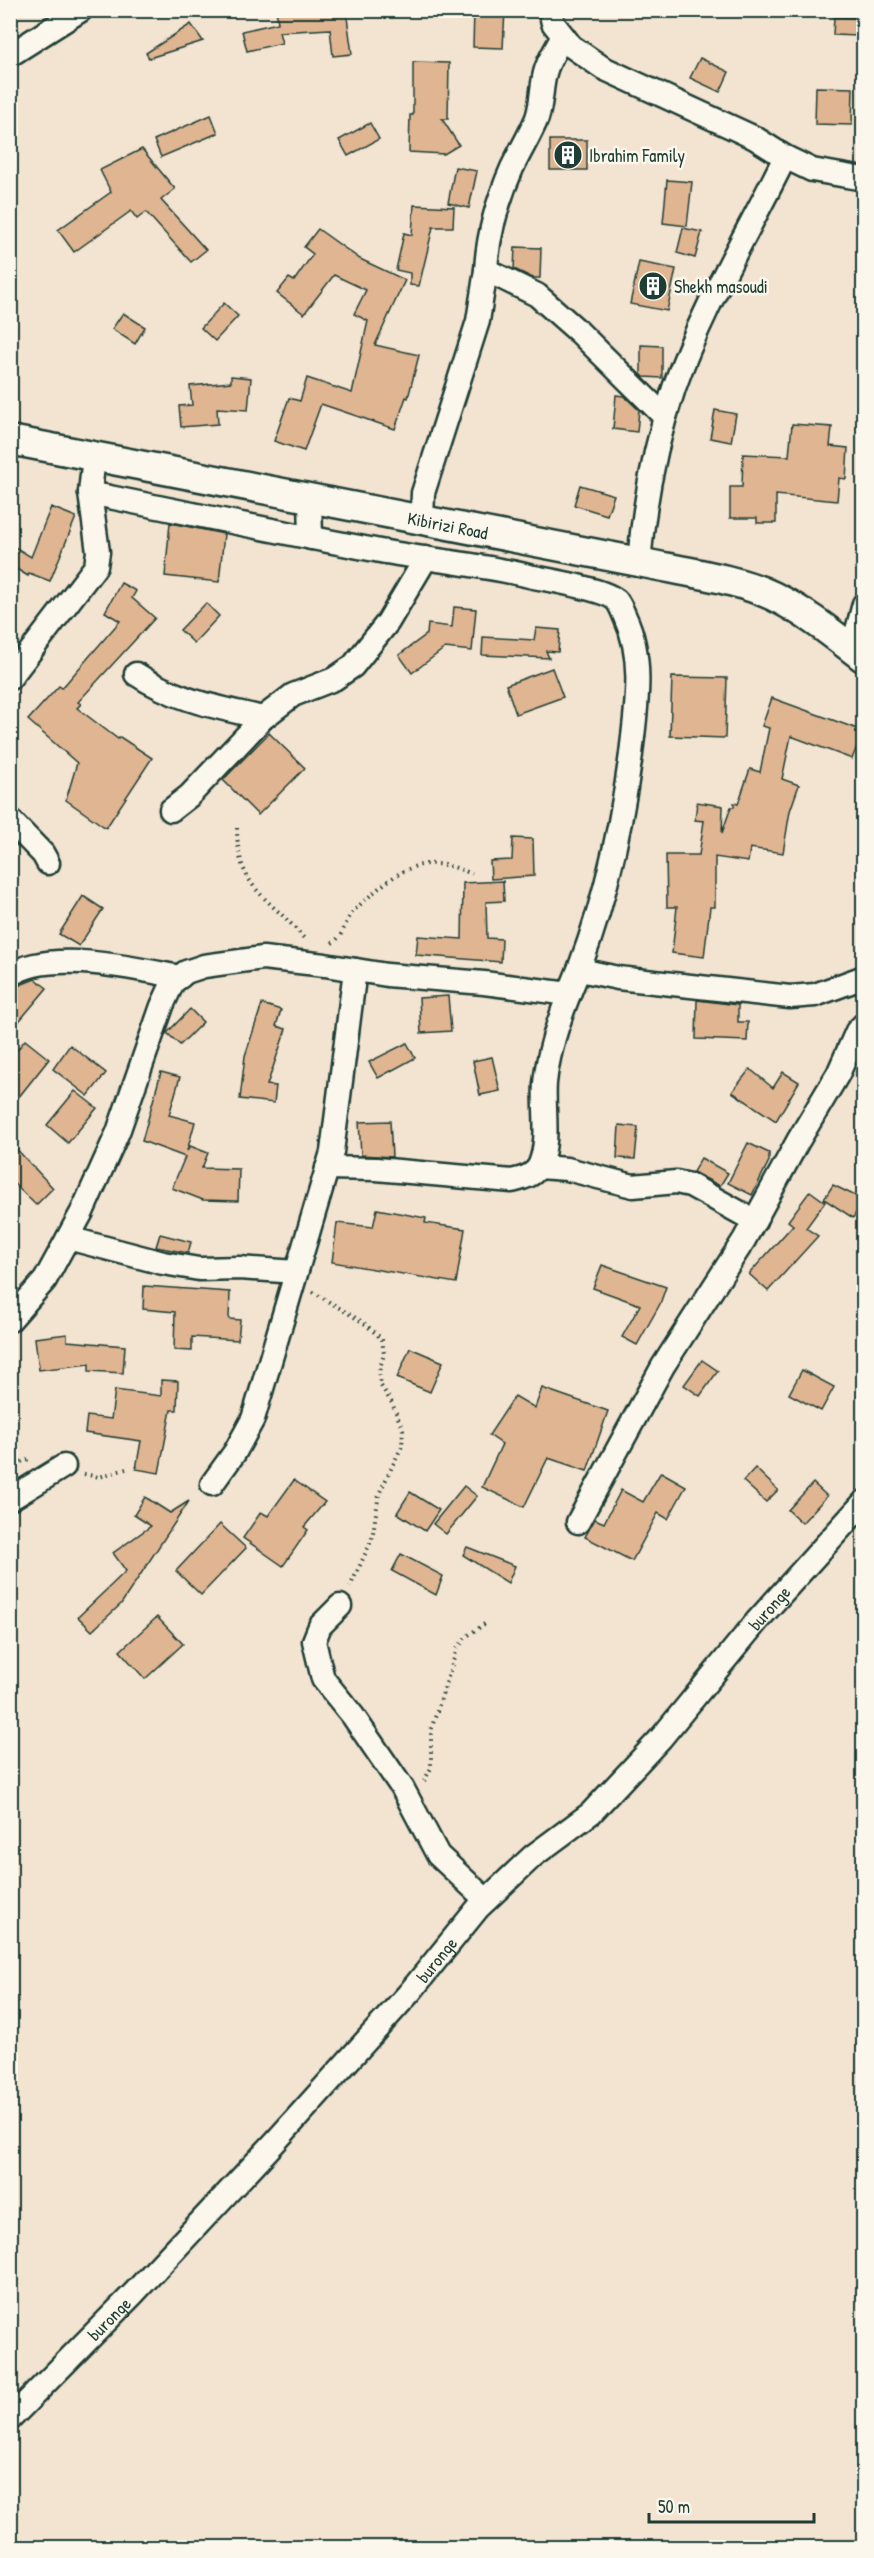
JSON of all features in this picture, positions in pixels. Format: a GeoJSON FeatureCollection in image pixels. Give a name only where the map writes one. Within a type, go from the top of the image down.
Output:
{"type":"FeatureCollection","features":[{"type":"Feature","properties":{"kind":"street"},"geometry":{"type":"LineString","coordinates":[[550,10],[553,23],[571,46],[603,68],[735,128],[785,158],[812,170],[864,179]]}},
{"type":"Feature","properties":{"kind":"street"},"geometry":{"type":"LineString","coordinates":[[10,56],[72,13]]}},
{"type":"Feature","properties":{"kind":"street"},"geometry":{"type":"LineString","coordinates":[[422,520],[423,493],[478,321],[486,270],[488,237],[496,209],[542,104],[542,86],[546,69],[563,36]]}},
{"type":"Feature","properties":{"kind":"street"},"geometry":{"type":"LineString","coordinates":[[639,562],[646,492],[675,386],[710,306],[785,158]]}},
{"type":"Feature","properties":{"kind":"street"},"geometry":{"type":"LineString","coordinates":[[486,270],[537,295],[579,332],[665,417]]}},
{"type":"Feature","properties":{"kind":"street","name":"Kibirizi Road"},"geometry":{"type":"LineString","coordinates":[[10,440],[639,562],[735,583],[771,595],[810,617],[858,653]]}},
{"type":"Feature","properties":{"kind":"street"},"geometry":{"type":"LineString","coordinates":[[10,678],[96,566],[99,552],[90,493],[94,456]]}},
{"type":"Feature","properties":{"kind":"street"},"geometry":{"type":"LineString","coordinates":[[90,493],[311,538],[492,567],[598,591],[617,600],[629,625],[637,660],[636,715],[624,802],[616,848],[580,970],[569,994],[549,1060],[545,1083],[544,1143],[539,1167],[528,1177],[512,1181],[376,1169],[327,1168]]}},
{"type":"Feature","properties":{"kind":"street"},"geometry":{"type":"LineString","coordinates":[[310,498],[311,538]]}},
{"type":"Feature","properties":{"kind":"street"},"geometry":{"type":"LineString","coordinates":[[171,810],[189,796],[263,718],[293,695],[334,679],[353,666],[388,622],[426,558]]}},
{"type":"Feature","properties":{"kind":"street"},"geometry":{"type":"LineString","coordinates":[[858,653],[864,604]]}},
{"type":"Feature","properties":{"kind":"street"},"geometry":{"type":"LineString","coordinates":[[136,674],[157,688],[179,698],[263,718]]}},
{"type":"Feature","properties":{"kind":"street"},"geometry":{"type":"LineString","coordinates":[[10,820],[48,863]]}},
{"type":"Feature","properties":{"kind":"street"},"geometry":{"type":"LineString","coordinates":[[10,1320],[45,1280],[82,1212],[118,1132],[162,1006],[173,982],[180,976],[204,966],[263,958],[320,959],[355,970],[387,975],[483,983],[569,994]]}},
{"type":"Feature","properties":{"kind":"street"},"geometry":{"type":"LineString","coordinates":[[10,975],[18,970],[62,961],[119,966],[180,976]]}},
{"type":"Feature","properties":{"kind":"street"},"geometry":{"type":"LineString","coordinates":[[212,1484],[235,1452],[253,1419],[332,1152],[355,970]]}},
{"type":"Feature","properties":{"kind":"street"},"geometry":{"type":"LineString","coordinates":[[580,970],[618,978],[790,997],[814,995],[864,976]]}},
{"type":"Feature","properties":{"kind":"street"},"geometry":{"type":"LineString","coordinates":[[578,1522],[663,1366],[755,1221],[798,1141],[838,1074],[857,1031],[864,1024]]}},
{"type":"Feature","properties":{"kind":"street"},"geometry":{"type":"LineString","coordinates":[[539,1167],[567,1170],[633,1186],[676,1182],[705,1193],[755,1221]]}},
{"type":"Feature","properties":{"kind":"street"},"geometry":{"type":"LineString","coordinates":[[68,1238],[163,1263],[199,1269],[239,1269],[295,1277]]}},
{"type":"Feature","properties":{"kind":"street"},"geometry":{"type":"LineString","coordinates":[[10,1499],[64,1466]]}},
{"type":"Feature","properties":{"kind":"street","name":"buronge"},"geometry":{"type":"LineString","coordinates":[[10,2419],[133,2294],[290,2126],[365,2044],[486,1900],[533,1856],[591,1813],[626,1777],[757,1621],[864,1502]]}},
{"type":"Feature","properties":{"kind":"street"},"geometry":{"type":"LineString","coordinates":[[340,1606],[320,1626],[314,1641],[322,1679],[353,1716],[406,1794],[438,1855],[486,1900]]}},
{"type":"Feature","properties":{"kind":"path"},"geometry":{"type":"LineString","coordinates":[[237,828],[240,862],[250,885],[265,902],[294,925],[320,959],[338,939],[350,915],[394,877],[412,867],[441,864],[472,874]]}},
{"type":"Feature","properties":{"kind":"path"},"geometry":{"type":"LineString","coordinates":[[295,1277],[364,1323],[382,1339],[384,1354],[379,1371],[381,1386],[392,1403],[404,1430],[402,1446],[379,1494],[372,1539],[340,1606]]}},
{"type":"Feature","properties":{"kind":"path"},"geometry":{"type":"LineString","coordinates":[[406,1794],[428,1776],[431,1768],[431,1730],[457,1649],[467,1636],[486,1623]]}},
{"type":"Feature","properties":{"kind":"building"},"geometry":{"type":"Polygon","coordinates":[[[276,10],[346,10],[352,54],[333,56],[330,29],[279,32],[282,43],[247,51],[242,31],[278,23],[276,10]]]}},
{"type":"Feature","properties":{"kind":"building"},"geometry":{"type":"Polygon","coordinates":[[[474,10],[505,10],[503,48],[473,47],[474,10]]]}},
{"type":"Feature","properties":{"kind":"building"},"geometry":{"type":"Polygon","coordinates":[[[834,17],[860,18],[859,36],[833,35],[834,17]]]}},
{"type":"Feature","properties":{"kind":"building"},"geometry":{"type":"Polygon","coordinates":[[[191,24],[203,41],[149,58],[146,53],[191,24]]]}},
{"type":"Feature","properties":{"kind":"building"},"geometry":{"type":"Polygon","coordinates":[[[700,58],[729,72],[720,92],[690,78],[700,58]]]}},
{"type":"Feature","properties":{"kind":"building"},"geometry":{"type":"Polygon","coordinates":[[[413,62],[449,63],[448,119],[442,119],[459,145],[444,154],[409,152],[410,115],[413,115],[413,62]]]}},
{"type":"Feature","properties":{"kind":"building"},"geometry":{"type":"Polygon","coordinates":[[[816,87],[853,88],[852,125],[815,124],[816,87]]]}},
{"type":"Feature","properties":{"kind":"building"},"geometry":{"type":"Polygon","coordinates":[[[211,115],[218,133],[161,157],[154,140],[211,115]]]}},
{"type":"Feature","properties":{"kind":"building"},"geometry":{"type":"Polygon","coordinates":[[[370,123],[379,139],[348,156],[339,140],[370,123]]]}},
{"type":"Feature","properties":{"kind":"building","name":"Ibrahim Family"},"geometry":{"type":"Polygon","coordinates":[[[550,140],[587,140],[587,170],[550,170],[550,140]]]}},
{"type":"Feature","properties":{"kind":"building"},"geometry":{"type":"Polygon","coordinates":[[[142,149],[175,189],[161,200],[206,250],[191,262],[146,212],[137,219],[131,211],[74,252],[58,230],[111,192],[100,170],[142,149]]]}},
{"type":"Feature","properties":{"kind":"building"},"geometry":{"type":"Polygon","coordinates":[[[455,167],[477,171],[469,208],[448,203],[455,167]]]}},
{"type":"Feature","properties":{"kind":"building"},"geometry":{"type":"Polygon","coordinates":[[[667,180],[692,182],[687,226],[663,223],[667,180]]]}},
{"type":"Feature","properties":{"kind":"building"},"geometry":{"type":"Polygon","coordinates":[[[414,205],[454,207],[453,227],[433,227],[419,286],[410,285],[410,273],[396,270],[404,233],[412,235],[414,205]]]}},
{"type":"Feature","properties":{"kind":"building"},"geometry":{"type":"Polygon","coordinates":[[[683,228],[702,232],[695,258],[677,253],[683,228]]]}},
{"type":"Feature","properties":{"kind":"building"},"geometry":{"type":"Polygon","coordinates":[[[318,229],[360,259],[405,280],[375,345],[419,355],[408,398],[406,397],[395,429],[321,404],[304,451],[274,441],[289,398],[300,401],[307,378],[352,393],[368,321],[354,314],[366,290],[334,275],[304,314],[277,293],[289,278],[294,281],[313,254],[304,247],[318,229]]]}},
{"type":"Feature","properties":{"kind":"building"},"geometry":{"type":"Polygon","coordinates":[[[515,247],[541,248],[540,278],[533,278],[514,269],[515,247]]]}},
{"type":"Feature","properties":{"kind":"building","name":"Shekh masoudi"},"geometry":{"type":"Polygon","coordinates":[[[639,262],[676,269],[667,311],[630,304],[639,262]]]}},
{"type":"Feature","properties":{"kind":"building"},"geometry":{"type":"Polygon","coordinates":[[[224,303],[238,316],[215,341],[201,328],[224,303]]]}},
{"type":"Feature","properties":{"kind":"building"},"geometry":{"type":"Polygon","coordinates":[[[123,313],[145,327],[135,344],[112,329],[123,313]]]}},
{"type":"Feature","properties":{"kind":"building"},"geometry":{"type":"Polygon","coordinates":[[[641,345],[662,346],[662,378],[644,377],[641,374],[641,345]]]}},
{"type":"Feature","properties":{"kind":"building"},"geometry":{"type":"Polygon","coordinates":[[[231,376],[251,378],[248,410],[217,408],[218,424],[181,427],[179,406],[192,405],[190,386],[231,382],[231,376]]]}},
{"type":"Feature","properties":{"kind":"building"},"geometry":{"type":"Polygon","coordinates":[[[616,395],[624,396],[639,410],[637,432],[613,429],[616,395]]]}},
{"type":"Feature","properties":{"kind":"building"},"geometry":{"type":"Polygon","coordinates":[[[715,410],[736,414],[731,442],[710,438],[715,410]]]}},
{"type":"Feature","properties":{"kind":"building"},"geometry":{"type":"Polygon","coordinates":[[[792,424],[832,427],[830,446],[848,448],[846,479],[839,478],[837,501],[776,495],[776,523],[757,523],[757,518],[730,518],[730,487],[742,487],[743,454],[789,456],[792,424]]]}},
{"type":"Feature","properties":{"kind":"building"},"geometry":{"type":"Polygon","coordinates":[[[580,485],[614,495],[607,515],[574,505],[580,485]]]}},
{"type":"Feature","properties":{"kind":"building"},"geometry":{"type":"Polygon","coordinates":[[[51,507],[76,517],[50,581],[29,573],[28,576],[10,565],[10,544],[31,557],[51,507]]]}},
{"type":"Feature","properties":{"kind":"building"},"geometry":{"type":"Polygon","coordinates":[[[170,523],[224,534],[219,582],[165,576],[170,523]]]}},
{"type":"Feature","properties":{"kind":"building"},"geometry":{"type":"Polygon","coordinates":[[[121,583],[136,591],[132,598],[155,618],[78,702],[81,704],[77,708],[118,739],[120,737],[152,758],[106,828],[66,800],[77,763],[28,720],[59,686],[62,688],[120,621],[105,612],[121,583]]]}},
{"type":"Feature","properties":{"kind":"building"},"geometry":{"type":"Polygon","coordinates":[[[206,603],[219,616],[194,643],[180,630],[206,603]]]}},
{"type":"Feature","properties":{"kind":"building"},"geometry":{"type":"Polygon","coordinates":[[[454,607],[476,609],[472,651],[445,648],[412,673],[399,655],[427,634],[428,624],[452,627],[454,607]]]}},
{"type":"Feature","properties":{"kind":"building"},"geometry":{"type":"Polygon","coordinates":[[[536,628],[560,630],[558,652],[546,651],[549,658],[482,655],[483,637],[534,640],[536,628]]]}},
{"type":"Feature","properties":{"kind":"building"},"geometry":{"type":"Polygon","coordinates":[[[552,668],[563,697],[516,714],[506,685],[552,668]]]}},
{"type":"Feature","properties":{"kind":"building"},"geometry":{"type":"Polygon","coordinates":[[[672,677],[727,678],[725,738],[670,736],[672,677]]]}},
{"type":"Feature","properties":{"kind":"building"},"geometry":{"type":"Polygon","coordinates":[[[772,698],[863,731],[852,759],[791,736],[782,779],[799,785],[790,811],[783,853],[750,848],[748,862],[715,857],[715,907],[710,907],[704,957],[672,953],[677,907],[667,907],[666,855],[699,855],[704,821],[695,820],[697,802],[723,806],[722,833],[731,807],[734,807],[734,803],[738,804],[750,769],[760,772],[769,728],[762,726],[772,698]]]}},
{"type":"Feature","properties":{"kind":"building"},"geometry":{"type":"Polygon","coordinates":[[[269,733],[305,768],[258,815],[223,780],[269,733]]]}},
{"type":"Feature","properties":{"kind":"building"},"geometry":{"type":"Polygon","coordinates":[[[513,838],[533,839],[534,876],[491,879],[490,861],[512,860],[513,838]]]}},
{"type":"Feature","properties":{"kind":"building"},"geometry":{"type":"Polygon","coordinates":[[[503,881],[504,901],[486,902],[487,938],[502,939],[501,962],[416,955],[418,936],[462,939],[463,883],[503,881]]]}},
{"type":"Feature","properties":{"kind":"building"},"geometry":{"type":"Polygon","coordinates":[[[83,896],[103,909],[79,946],[59,934],[83,896]]]}},
{"type":"Feature","properties":{"kind":"building"},"geometry":{"type":"Polygon","coordinates":[[[35,979],[47,988],[10,1032],[10,997],[20,985],[35,979]]]}},
{"type":"Feature","properties":{"kind":"building"},"geometry":{"type":"Polygon","coordinates":[[[448,996],[451,1031],[421,1033],[419,998],[448,996]]]}},
{"type":"Feature","properties":{"kind":"building"},"geometry":{"type":"Polygon","coordinates":[[[697,1000],[738,1005],[738,1022],[748,1022],[747,1041],[696,1039],[697,1000]]]}},
{"type":"Feature","properties":{"kind":"building"},"geometry":{"type":"Polygon","coordinates":[[[262,1004],[281,1010],[276,1026],[286,1029],[267,1085],[276,1086],[274,1103],[240,1099],[245,1056],[262,1004]]]}},
{"type":"Feature","properties":{"kind":"building"},"geometry":{"type":"Polygon","coordinates":[[[190,1009],[203,1022],[180,1045],[167,1033],[190,1009]]]}},
{"type":"Feature","properties":{"kind":"building"},"geometry":{"type":"Polygon","coordinates":[[[25,1040],[49,1059],[10,1108],[10,1059],[25,1040]]]}},
{"type":"Feature","properties":{"kind":"building"},"geometry":{"type":"Polygon","coordinates":[[[407,1043],[415,1058],[378,1078],[369,1062],[407,1043]]]}},
{"type":"Feature","properties":{"kind":"building"},"geometry":{"type":"Polygon","coordinates":[[[70,1045],[106,1073],[88,1096],[53,1069],[70,1045]]]}},
{"type":"Feature","properties":{"kind":"building"},"geometry":{"type":"Polygon","coordinates":[[[492,1057],[500,1091],[480,1095],[473,1061],[492,1057]]]}},
{"type":"Feature","properties":{"kind":"building"},"geometry":{"type":"Polygon","coordinates":[[[750,1069],[773,1088],[783,1072],[799,1082],[776,1121],[732,1092],[750,1069]]]}},
{"type":"Feature","properties":{"kind":"building"},"geometry":{"type":"Polygon","coordinates":[[[161,1072],[180,1077],[169,1115],[195,1122],[187,1151],[190,1146],[208,1153],[202,1168],[239,1169],[238,1201],[203,1200],[172,1188],[185,1157],[142,1141],[161,1072]]]}},
{"type":"Feature","properties":{"kind":"building"},"geometry":{"type":"Polygon","coordinates":[[[75,1091],[97,1108],[68,1143],[47,1125],[75,1091]]]}},
{"type":"Feature","properties":{"kind":"building"},"geometry":{"type":"Polygon","coordinates":[[[390,1121],[392,1157],[361,1155],[359,1122],[390,1121]]]}},
{"type":"Feature","properties":{"kind":"building"},"geometry":{"type":"Polygon","coordinates":[[[619,1125],[638,1127],[635,1159],[617,1158],[619,1125]]]}},
{"type":"Feature","properties":{"kind":"building"},"geometry":{"type":"Polygon","coordinates":[[[10,1142],[53,1188],[36,1205],[10,1180],[10,1142]]]}},
{"type":"Feature","properties":{"kind":"building"},"geometry":{"type":"Polygon","coordinates":[[[748,1143],[769,1153],[769,1161],[752,1195],[728,1183],[748,1143]]]}},
{"type":"Feature","properties":{"kind":"building"},"geometry":{"type":"Polygon","coordinates":[[[701,1158],[728,1173],[720,1186],[693,1172],[701,1158]]]}},
{"type":"Feature","properties":{"kind":"building"},"geometry":{"type":"Polygon","coordinates":[[[833,1185],[864,1200],[853,1218],[824,1199],[833,1185]]]}},
{"type":"Feature","properties":{"kind":"building"},"geometry":{"type":"Polygon","coordinates":[[[810,1191],[825,1202],[806,1228],[818,1236],[768,1291],[749,1274],[793,1225],[788,1221],[810,1191]]]}},
{"type":"Feature","properties":{"kind":"building"},"geometry":{"type":"Polygon","coordinates":[[[377,1209],[426,1218],[425,1223],[465,1229],[456,1283],[332,1262],[337,1223],[373,1227],[377,1209]]]}},
{"type":"Feature","properties":{"kind":"building"},"geometry":{"type":"Polygon","coordinates":[[[160,1234],[191,1242],[188,1253],[156,1247],[160,1234]]]}},
{"type":"Feature","properties":{"kind":"building"},"geometry":{"type":"Polygon","coordinates":[[[602,1265],[666,1287],[660,1304],[637,1345],[622,1337],[640,1305],[593,1288],[602,1265]]]}},
{"type":"Feature","properties":{"kind":"building"},"geometry":{"type":"Polygon","coordinates":[[[144,1286],[230,1292],[229,1319],[240,1320],[238,1340],[192,1337],[192,1351],[174,1350],[175,1312],[143,1309],[144,1286]]]}},
{"type":"Feature","properties":{"kind":"building"},"geometry":{"type":"Polygon","coordinates":[[[67,1334],[67,1341],[125,1346],[123,1373],[89,1371],[89,1364],[39,1370],[35,1338],[67,1334]]]}},
{"type":"Feature","properties":{"kind":"building"},"geometry":{"type":"Polygon","coordinates":[[[410,1348],[443,1362],[430,1392],[397,1378],[410,1348]]]}},
{"type":"Feature","properties":{"kind":"building"},"geometry":{"type":"Polygon","coordinates":[[[702,1360],[718,1371],[700,1396],[684,1385],[702,1360]]]}},
{"type":"Feature","properties":{"kind":"building"},"geometry":{"type":"Polygon","coordinates":[[[802,1370],[834,1387],[821,1411],[789,1394],[802,1370]]]}},
{"type":"Feature","properties":{"kind":"building"},"geometry":{"type":"Polygon","coordinates":[[[161,1380],[178,1381],[177,1410],[171,1410],[159,1473],[136,1469],[141,1441],[85,1433],[87,1416],[111,1419],[115,1390],[161,1396],[161,1380]]]}},
{"type":"Feature","properties":{"kind":"building"},"geometry":{"type":"Polygon","coordinates":[[[542,1388],[608,1411],[587,1471],[548,1458],[524,1507],[482,1487],[502,1444],[489,1435],[515,1396],[535,1408],[542,1388]]]}},
{"type":"Feature","properties":{"kind":"building"},"geometry":{"type":"Polygon","coordinates":[[[755,1468],[778,1490],[766,1502],[743,1481],[755,1468]]]}},
{"type":"Feature","properties":{"kind":"building"},"geometry":{"type":"Polygon","coordinates":[[[661,1472],[686,1486],[668,1519],[658,1513],[632,1561],[585,1537],[595,1519],[604,1523],[621,1490],[643,1502],[661,1472]]]}},
{"type":"Feature","properties":{"kind":"building"},"geometry":{"type":"Polygon","coordinates":[[[294,1480],[325,1502],[304,1527],[308,1530],[283,1566],[243,1538],[261,1512],[268,1516],[294,1480]]]}},
{"type":"Feature","properties":{"kind":"building"},"geometry":{"type":"Polygon","coordinates":[[[813,1483],[827,1496],[802,1523],[788,1510],[813,1483]]]}},
{"type":"Feature","properties":{"kind":"building"},"geometry":{"type":"Polygon","coordinates":[[[464,1486],[477,1496],[446,1534],[433,1524],[464,1486]]]}},
{"type":"Feature","properties":{"kind":"building"},"geometry":{"type":"Polygon","coordinates":[[[410,1492],[439,1510],[425,1531],[397,1513],[410,1492]]]}},
{"type":"Feature","properties":{"kind":"building"},"geometry":{"type":"Polygon","coordinates":[[[145,1497],[170,1513],[189,1501],[121,1604],[92,1631],[78,1617],[126,1571],[113,1553],[151,1526],[134,1515],[145,1497]]]}},
{"type":"Feature","properties":{"kind":"building"},"geometry":{"type":"Polygon","coordinates":[[[220,1524],[246,1548],[201,1595],[176,1571],[220,1524]]]}},
{"type":"Feature","properties":{"kind":"building"},"geometry":{"type":"Polygon","coordinates":[[[467,1547],[515,1566],[508,1583],[463,1555],[467,1547]]]}},
{"type":"Feature","properties":{"kind":"building"},"geometry":{"type":"Polygon","coordinates":[[[401,1554],[443,1576],[436,1595],[392,1571],[401,1554]]]}},
{"type":"Feature","properties":{"kind":"building"},"geometry":{"type":"Polygon","coordinates":[[[157,1617],[183,1644],[145,1679],[120,1651],[157,1617]]]}},
{"type":"Feature","properties":{"kind":"place","name":"Ibrahim Family"},"geometry":{"type":"Point","coordinates":[568,155]}},
{"type":"Feature","properties":{"kind":"place","name":"Shekh masoudi"},"geometry":{"type":"Point","coordinates":[653,286]}}]}
